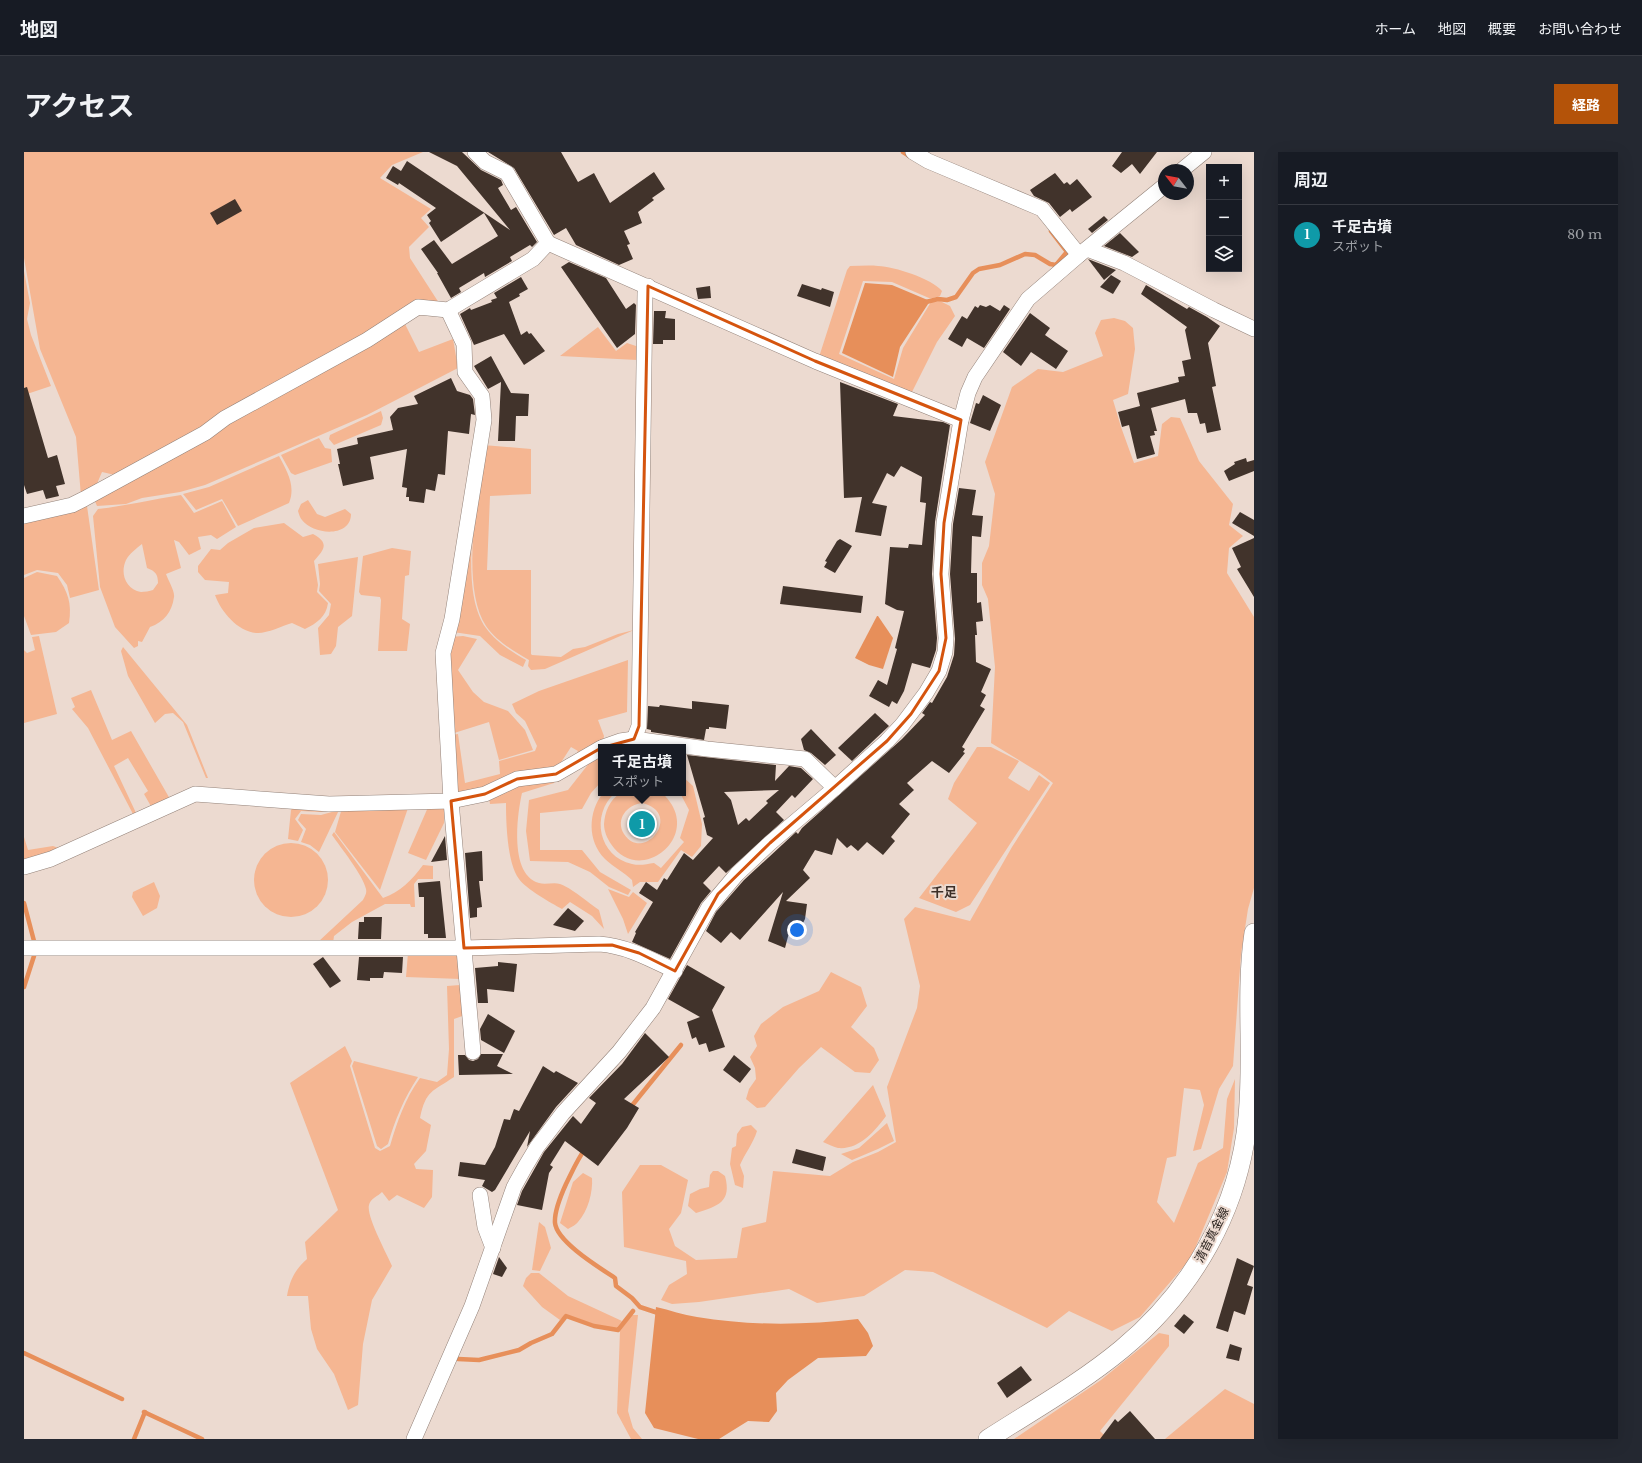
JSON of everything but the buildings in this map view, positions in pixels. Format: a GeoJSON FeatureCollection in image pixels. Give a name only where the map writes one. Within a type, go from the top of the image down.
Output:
{"type":"FeatureCollection","features":[{"type":"Feature","properties":{"kind":"main road","name":"清音真金線"},"geometry":{"type":"LineString","coordinates":[[988,1439],[1080,1380],[1121,1349],[1153,1321],[1188,1280],[1213,1237],[1233,1188],[1244,1144],[1248,1115],[1250,964],[1254,933]]}},
{"type":"Feature","properties":{"kind":"street"},"geometry":{"type":"LineString","coordinates":[[475,152],[485,162],[507,173],[548,243],[815,361],[961,420]]}},
{"type":"Feature","properties":{"kind":"street"},"geometry":{"type":"LineString","coordinates":[[913,152],[928,161],[1042,209],[1083,252],[1124,262],[1214,310],[1254,329]]}},
{"type":"Feature","properties":{"kind":"street"},"geometry":{"type":"LineString","coordinates":[[1189,164],[1204,152]]}},
{"type":"Feature","properties":{"kind":"street"},"geometry":{"type":"LineString","coordinates":[[414,1439],[472,1306],[514,1187],[537,1147],[564,1113],[632,1036],[653,1008],[675,971],[709,907],[718,894],[770,843],[835,788],[902,725],[926,693],[939,671],[946,652],[941,574],[944,523],[961,420],[968,393],[975,377],[1021,309],[1038,290],[1158,191]]}},
{"type":"Feature","properties":{"kind":"street"},"geometry":{"type":"LineString","coordinates":[[24,516],[72,504],[84,499],[205,433],[225,418],[367,340],[418,307],[448,310],[533,259],[548,243]]}},
{"type":"Feature","properties":{"kind":"street"},"geometry":{"type":"LineString","coordinates":[[634,739],[639,726],[645,293],[648,286]]}},
{"type":"Feature","properties":{"kind":"street"},"geometry":{"type":"LineString","coordinates":[[448,310],[464,344],[465,372],[482,396],[484,420],[452,619],[443,653],[451,800],[473,1052]]}},
{"type":"Feature","properties":{"kind":"street"},"geometry":{"type":"LineString","coordinates":[[611,744],[634,739],[670,744]]}},
{"type":"Feature","properties":{"kind":"street"},"geometry":{"type":"LineString","coordinates":[[686,746],[805,759],[835,788]]}},
{"type":"Feature","properties":{"kind":"street"},"geometry":{"type":"LineString","coordinates":[[24,867],[51,859],[195,794],[329,804],[451,800],[484,794],[517,779],[556,774],[598,749]]}},
{"type":"Feature","properties":{"kind":"street"},"geometry":{"type":"LineString","coordinates":[[30,948],[464,948],[612,945],[639,953],[675,971]]}},
{"type":"Feature","properties":{"kind":"street"},"geometry":{"type":"LineString","coordinates":[[480,1195],[485,1228],[493,1248]]}},
{"type":"Feature","properties":{"kind":"highlighted area"},"geometry":{"type":"Polygon","coordinates":[[[648,286],[815,361],[961,420],[944,523],[941,574],[946,638],[939,671],[911,714],[887,741],[770,843],[718,894],[675,971],[639,953],[612,945],[464,948],[451,801],[485,794],[517,779],[556,774],[601,748],[634,739],[639,726],[648,286]]]}},
{"type":"Feature","properties":{"kind":"shaded area"},"geometry":{"type":"Polygon","coordinates":[[[24,152],[423,152],[392,165],[380,178],[431,209],[421,218],[429,227],[409,247],[410,258],[439,303],[198,433],[115,475],[102,472],[96,486],[81,496],[76,437],[40,349],[24,258],[24,152]]]}},
{"type":"Feature","properties":{"kind":"shaded area"},"geometry":{"type":"Polygon","coordinates":[[[850,266],[878,266],[894,268],[930,282],[942,291],[940,296],[929,298],[892,282],[863,281],[839,354],[894,379],[903,348],[931,302],[940,301],[950,306],[955,316],[937,342],[912,392],[904,393],[819,357],[847,270],[850,266]]]}},
{"type":"Feature","properties":{"kind":"shaded area"},"geometry":{"type":"Polygon","coordinates":[[[24,271],[30,303],[27,319],[31,335],[51,386],[24,395],[24,271]]]}},
{"type":"Feature","properties":{"kind":"shaded area"},"geometry":{"type":"Polygon","coordinates":[[[865,283],[892,285],[930,301],[900,347],[893,377],[842,353],[865,283]]]}},
{"type":"Feature","properties":{"kind":"shaded area"},"geometry":{"type":"Polygon","coordinates":[[[1114,318],[1125,321],[1133,328],[1135,349],[1128,394],[1113,400],[1134,463],[1158,456],[1162,424],[1171,417],[1180,418],[1199,461],[1233,504],[1229,525],[1243,536],[1229,548],[1227,573],[1254,617],[1254,888],[1248,909],[1241,954],[1233,1066],[1219,1089],[1201,1149],[1193,1151],[1204,1105],[1200,1090],[1184,1088],[1176,1156],[1167,1158],[1157,1202],[1174,1223],[1198,1163],[1223,1148],[1227,1099],[1235,1079],[1234,1128],[1227,1172],[1191,1258],[1140,1317],[1112,1331],[1069,1311],[1047,1328],[933,1272],[905,1270],[864,1296],[817,1303],[789,1289],[699,1302],[672,1304],[661,1300],[669,1285],[687,1274],[686,1261],[624,1247],[622,1192],[640,1165],[661,1165],[688,1180],[681,1213],[669,1229],[675,1246],[696,1260],[737,1258],[742,1228],[766,1222],[773,1171],[830,1176],[853,1162],[878,1152],[896,1142],[887,1087],[917,1008],[920,986],[904,919],[915,907],[970,921],[1012,847],[1053,783],[1040,773],[991,743],[995,667],[988,599],[982,585],[982,563],[989,546],[995,494],[985,462],[1012,387],[1038,369],[1063,372],[1103,356],[1095,333],[1101,320],[1114,318]]]}},
{"type":"Feature","properties":{"kind":"shaded area"},"geometry":{"type":"Polygon","coordinates":[[[403,320],[419,352],[453,339],[458,368],[367,415],[205,485],[180,492],[142,498],[126,504],[97,506],[94,499],[403,320]]]}},
{"type":"Feature","properties":{"kind":"shaded area"},"geometry":{"type":"Polygon","coordinates":[[[598,327],[616,351],[627,343],[639,347],[637,360],[560,356],[598,327]]]}},
{"type":"Feature","properties":{"kind":"shaded area"},"geometry":{"type":"Polygon","coordinates":[[[381,411],[383,418],[381,425],[334,445],[329,439],[330,435],[381,411]]]}},
{"type":"Feature","properties":{"kind":"shaded area"},"geometry":{"type":"Polygon","coordinates":[[[319,438],[325,448],[331,449],[332,462],[295,475],[291,473],[281,455],[319,438]]]}},
{"type":"Feature","properties":{"kind":"shaded area"},"geometry":{"type":"Polygon","coordinates":[[[483,445],[531,449],[531,494],[490,496],[487,570],[531,570],[531,654],[561,657],[573,649],[585,647],[618,634],[634,630],[545,669],[531,670],[528,666],[529,660],[506,645],[490,631],[478,609],[472,564],[475,512],[483,445]]]}},
{"type":"Feature","properties":{"kind":"shaded area"},"geometry":{"type":"Polygon","coordinates":[[[279,456],[290,479],[292,491],[289,503],[238,526],[222,499],[196,510],[183,494],[209,487],[279,456]]]}},
{"type":"Feature","properties":{"kind":"shaded area"},"geometry":{"type":"Polygon","coordinates":[[[181,495],[194,513],[222,501],[236,527],[217,539],[211,535],[198,537],[201,549],[189,555],[179,542],[174,540],[181,568],[166,574],[174,595],[173,602],[166,616],[150,627],[142,642],[138,641],[138,646],[134,648],[115,627],[100,587],[93,516],[98,509],[181,495]],[[142,544],[133,551],[124,565],[125,580],[131,588],[141,592],[153,590],[158,583],[157,575],[152,570],[147,568],[142,544]]]}},
{"type":"Feature","properties":{"kind":"shaded area"},"geometry":{"type":"Polygon","coordinates":[[[308,500],[317,514],[325,517],[345,509],[351,514],[349,522],[345,527],[331,532],[314,529],[302,520],[298,511],[301,504],[308,500]]]}},
{"type":"Feature","properties":{"kind":"shaded area"},"geometry":{"type":"Polygon","coordinates":[[[83,503],[87,506],[99,590],[70,598],[67,585],[58,573],[37,570],[24,575],[24,520],[83,503]]]}},
{"type":"Feature","properties":{"kind":"shaded area"},"geometry":{"type":"Polygon","coordinates":[[[284,523],[303,537],[313,534],[322,540],[324,547],[323,550],[314,561],[318,585],[317,592],[328,603],[327,608],[320,619],[305,629],[292,623],[266,632],[251,632],[244,629],[232,620],[218,602],[215,595],[228,593],[229,582],[205,580],[198,572],[198,566],[211,549],[220,550],[228,543],[254,528],[284,523]]]}},
{"type":"Feature","properties":{"kind":"shaded area"},"geometry":{"type":"Polygon","coordinates":[[[473,523],[471,563],[473,591],[480,617],[494,638],[526,660],[523,667],[500,655],[480,636],[453,632],[473,523]]]}},
{"type":"Feature","properties":{"kind":"shaded area"},"geometry":{"type":"Polygon","coordinates":[[[392,548],[411,551],[409,575],[405,576],[402,619],[410,624],[407,651],[378,651],[381,600],[380,597],[361,595],[359,592],[363,556],[392,548]]]}},
{"type":"Feature","properties":{"kind":"shaded area"},"geometry":{"type":"Polygon","coordinates":[[[358,557],[352,616],[338,627],[336,646],[331,654],[320,655],[318,628],[329,615],[331,604],[319,591],[320,584],[318,564],[358,557]]]}},
{"type":"Feature","properties":{"kind":"shaded area"},"geometry":{"type":"Polygon","coordinates":[[[37,572],[57,576],[64,587],[68,598],[70,616],[69,623],[56,632],[31,635],[24,616],[24,578],[37,572]]]}},
{"type":"Feature","properties":{"kind":"shaded area"},"geometry":{"type":"Polygon","coordinates":[[[877,616],[893,638],[883,669],[869,665],[855,658],[877,616]]]}},
{"type":"Feature","properties":{"kind":"shaded area"},"geometry":{"type":"Polygon","coordinates":[[[39,636],[57,714],[24,723],[24,650],[27,653],[35,650],[32,637],[39,636]]]}},
{"type":"Feature","properties":{"kind":"shaded area"},"geometry":{"type":"Polygon","coordinates":[[[463,636],[477,639],[458,670],[473,692],[484,702],[508,711],[525,730],[533,750],[499,760],[489,722],[451,734],[450,637],[463,636]]]}},
{"type":"Feature","properties":{"kind":"shaded area"},"geometry":{"type":"Polygon","coordinates":[[[123,647],[187,725],[208,778],[206,778],[183,722],[173,713],[165,714],[155,723],[128,676],[121,651],[123,647]]]}},
{"type":"Feature","properties":{"kind":"shaded area"},"geometry":{"type":"Polygon","coordinates":[[[628,660],[627,712],[598,720],[604,736],[603,741],[575,756],[578,751],[571,747],[560,764],[482,791],[458,794],[451,735],[458,734],[465,783],[500,774],[499,761],[535,751],[537,746],[525,721],[516,713],[512,704],[539,691],[628,660]]]}},
{"type":"Feature","properties":{"kind":"shaded area"},"geometry":{"type":"Polygon","coordinates":[[[91,690],[112,740],[131,731],[170,799],[152,808],[144,794],[148,791],[128,758],[114,766],[137,815],[133,814],[88,728],[72,709],[75,707],[71,698],[91,690]]]}},
{"type":"Feature","properties":{"kind":"shaded area"},"geometry":{"type":"Polygon","coordinates":[[[977,747],[991,747],[1019,761],[1008,778],[1029,791],[1039,775],[1050,783],[970,905],[956,912],[919,898],[977,823],[948,799],[954,783],[977,747]]]}},
{"type":"Feature","properties":{"kind":"shaded area"},"geometry":{"type":"Polygon","coordinates":[[[598,753],[598,785],[591,793],[582,809],[540,813],[540,850],[582,850],[600,872],[631,890],[628,895],[609,887],[590,872],[568,862],[530,861],[526,831],[529,800],[568,790],[590,762],[555,780],[554,783],[522,793],[518,815],[517,843],[523,869],[529,878],[541,884],[560,884],[574,892],[599,910],[604,929],[592,916],[570,902],[562,909],[539,896],[522,883],[515,872],[510,853],[507,831],[506,803],[490,804],[489,798],[598,753]]]}},
{"type":"Feature","properties":{"kind":"shaded area"},"geometry":{"type":"Polygon","coordinates":[[[686,780],[693,786],[702,824],[701,846],[692,857],[681,850],[658,882],[640,882],[633,887],[632,880],[626,874],[611,865],[599,852],[595,844],[592,826],[594,809],[601,796],[612,796],[607,802],[602,812],[601,823],[602,834],[612,853],[621,860],[632,864],[641,865],[654,863],[661,868],[684,842],[680,838],[689,810],[682,796],[686,796],[686,780]]]}},
{"type":"Feature","properties":{"kind":"shaded area"},"geometry":{"type":"Polygon","coordinates":[[[617,796],[664,796],[674,809],[677,824],[673,839],[664,850],[652,858],[638,860],[623,856],[611,844],[605,832],[604,824],[608,807],[617,796]],[[642,803],[637,804],[627,810],[622,818],[621,823],[624,834],[632,842],[641,843],[650,840],[656,834],[660,825],[660,816],[654,808],[642,803]]]}},
{"type":"Feature","properties":{"kind":"shaded area"},"geometry":{"type":"Polygon","coordinates":[[[296,805],[339,808],[320,812],[301,811],[295,819],[303,830],[298,841],[288,839],[291,810],[296,805]]]}},
{"type":"Feature","properties":{"kind":"shaded area"},"geometry":{"type":"Polygon","coordinates":[[[429,805],[444,805],[444,823],[426,860],[408,853],[429,805]]]}},
{"type":"Feature","properties":{"kind":"shaded area"},"geometry":{"type":"Polygon","coordinates":[[[342,808],[408,808],[380,890],[335,832],[342,808]]]}},
{"type":"Feature","properties":{"kind":"shaded area"},"geometry":{"type":"Polygon","coordinates":[[[339,810],[319,852],[310,845],[301,842],[306,829],[298,820],[301,814],[321,815],[339,810]]]}},
{"type":"Feature","properties":{"kind":"shaded area"},"geometry":{"type":"Polygon","coordinates":[[[334,832],[383,898],[405,885],[423,865],[433,866],[433,879],[418,879],[414,884],[415,907],[411,907],[410,904],[385,904],[352,922],[334,936],[333,943],[318,942],[363,900],[366,894],[366,889],[361,876],[332,835],[334,832]]]}},
{"type":"Feature","properties":{"kind":"shaded area"},"geometry":{"type":"Polygon","coordinates":[[[24,837],[28,850],[53,846],[64,850],[24,864],[24,837]]]}},
{"type":"Feature","properties":{"kind":"shaded area"},"geometry":{"type":"Polygon","coordinates":[[[291,843],[312,849],[322,859],[328,880],[322,901],[312,911],[291,917],[270,911],[260,901],[254,880],[260,859],[270,849],[291,843]]]}},
{"type":"Feature","properties":{"kind":"shaded area"},"geometry":{"type":"Polygon","coordinates":[[[154,882],[160,896],[157,908],[143,916],[132,897],[133,892],[154,882]]]}},
{"type":"Feature","properties":{"kind":"shaded area"},"geometry":{"type":"Polygon","coordinates":[[[608,889],[629,897],[633,892],[647,903],[628,934],[623,919],[608,889]]]}},
{"type":"Feature","properties":{"kind":"shaded area"},"geometry":{"type":"Polygon","coordinates":[[[408,953],[456,954],[460,958],[461,979],[406,977],[408,953]]]}},
{"type":"Feature","properties":{"kind":"shaded area"},"geometry":{"type":"Polygon","coordinates":[[[831,972],[861,987],[867,1006],[851,1027],[874,1048],[879,1060],[870,1073],[855,1072],[821,1047],[799,1068],[765,1107],[757,1108],[746,1099],[749,1089],[756,1079],[755,1068],[750,1057],[757,1046],[754,1036],[761,1024],[783,1007],[819,991],[831,972]]]}},
{"type":"Feature","properties":{"kind":"shaded area"},"geometry":{"type":"Polygon","coordinates":[[[460,985],[465,1015],[454,1019],[454,1077],[431,1093],[425,1102],[420,1118],[431,1125],[426,1151],[414,1164],[416,1169],[433,1170],[432,1197],[424,1208],[397,1195],[389,1201],[382,1192],[372,1199],[369,1205],[374,1226],[392,1266],[372,1300],[363,1344],[358,1405],[348,1410],[334,1374],[317,1349],[311,1329],[308,1296],[287,1296],[293,1276],[307,1259],[305,1242],[338,1210],[290,1083],[345,1046],[352,1061],[350,1066],[375,1148],[380,1151],[390,1146],[402,1111],[420,1078],[437,1082],[447,1075],[449,1049],[447,986],[460,985]]]}},
{"type":"Feature","properties":{"kind":"shaded area"},"geometry":{"type":"Polygon","coordinates":[[[354,1061],[418,1077],[400,1109],[388,1144],[381,1149],[377,1146],[352,1066],[354,1061]]]}},
{"type":"Feature","properties":{"kind":"shaded area"},"geometry":{"type":"Polygon","coordinates":[[[873,1085],[886,1116],[877,1128],[860,1143],[846,1148],[838,1148],[823,1142],[873,1085]]]}},
{"type":"Feature","properties":{"kind":"shaded area"},"geometry":{"type":"Polygon","coordinates":[[[887,1123],[894,1141],[852,1160],[841,1154],[859,1148],[887,1123]]]}},
{"type":"Feature","properties":{"kind":"shaded area"},"geometry":{"type":"Polygon","coordinates":[[[751,1125],[757,1131],[740,1165],[744,1176],[743,1188],[735,1185],[730,1164],[732,1148],[736,1146],[737,1134],[742,1127],[751,1125]]]}},
{"type":"Feature","properties":{"kind":"shaded area"},"geometry":{"type":"Polygon","coordinates":[[[713,1171],[718,1171],[725,1176],[727,1192],[725,1197],[717,1205],[696,1213],[688,1206],[690,1194],[700,1189],[709,1187],[710,1175],[713,1171]]]}},
{"type":"Feature","properties":{"kind":"shaded area"},"geometry":{"type":"Polygon","coordinates":[[[583,1173],[592,1178],[592,1189],[589,1201],[582,1218],[568,1229],[560,1223],[573,1182],[583,1173]]]}},
{"type":"Feature","properties":{"kind":"shaded area"},"geometry":{"type":"Polygon","coordinates":[[[539,1222],[545,1227],[551,1248],[540,1271],[532,1270],[539,1222]]]}},
{"type":"Feature","properties":{"kind":"shaded area"},"geometry":{"type":"Polygon","coordinates":[[[531,1273],[539,1273],[568,1296],[622,1321],[616,1329],[593,1324],[565,1314],[560,1320],[542,1307],[523,1286],[526,1278],[531,1273]]]}},
{"type":"Feature","properties":{"kind":"shaded area"},"geometry":{"type":"Polygon","coordinates":[[[656,1307],[697,1317],[737,1322],[778,1324],[858,1319],[868,1333],[873,1346],[866,1356],[818,1358],[788,1380],[776,1393],[777,1411],[769,1422],[748,1421],[719,1439],[698,1439],[654,1428],[645,1413],[656,1307]]]}},
{"type":"Feature","properties":{"kind":"shaded area"},"geometry":{"type":"Polygon","coordinates":[[[632,1315],[638,1315],[628,1411],[633,1428],[642,1439],[631,1439],[617,1413],[620,1331],[632,1315]]]}},
{"type":"Feature","properties":{"kind":"shaded area"},"geometry":{"type":"Polygon","coordinates":[[[1159,1333],[1169,1335],[1169,1346],[1100,1431],[1108,1439],[1014,1439],[1101,1380],[1159,1333]]]}},
{"type":"Feature","properties":{"kind":"shaded area"},"geometry":{"type":"Polygon","coordinates":[[[1225,1389],[1254,1404],[1254,1439],[1165,1439],[1225,1389]]]}},
{"type":"Feature","properties":{"kind":"waterway"},"geometry":{"type":"LineString","coordinates":[[903,152],[911,157]]}},
{"type":"Feature","properties":{"kind":"waterway"},"geometry":{"type":"LineString","coordinates":[[1051,231],[1068,253]]}},
{"type":"Feature","properties":{"kind":"waterway"},"geometry":{"type":"LineString","coordinates":[[926,302],[938,299],[947,300],[956,297],[973,273],[979,269],[1000,265],[1025,254],[1035,255],[1050,264],[1056,265],[1066,253]]}},
{"type":"Feature","properties":{"kind":"waterway"},"geometry":{"type":"LineString","coordinates":[[24,903],[34,941],[34,956],[24,987]]}},
{"type":"Feature","properties":{"kind":"waterway"},"geometry":{"type":"LineString","coordinates":[[630,1108],[681,1045]]}},
{"type":"Feature","properties":{"kind":"waterway"},"geometry":{"type":"LineString","coordinates":[[585,1149],[564,1188],[558,1203],[555,1218],[555,1223],[558,1230],[563,1238],[580,1254],[615,1278],[616,1286],[632,1298],[640,1307],[661,1314]]}},
{"type":"Feature","properties":{"kind":"waterway"},"geometry":{"type":"LineString","coordinates":[[458,1359],[479,1360],[519,1350],[552,1334],[566,1316],[594,1326],[618,1330],[633,1311]]}},
{"type":"Feature","properties":{"kind":"waterway"},"geometry":{"type":"LineString","coordinates":[[24,1353],[122,1399]]}},
{"type":"Feature","properties":{"kind":"waterway"},"geometry":{"type":"LineString","coordinates":[[144,1412],[202,1439]]}},
{"type":"Feature","properties":{"kind":"waterway"},"geometry":{"type":"LineString","coordinates":[[134,1439],[145,1412]]}},
{"type":"Feature","properties":{"kind":"place","name":"千足古墳"},"geometry":{"type":"Point","coordinates":[642,824]}},
{"type":"Feature","properties":{"kind":"district","name":"千足"},"geometry":{"type":"Point","coordinates":[944,892]}}]}
